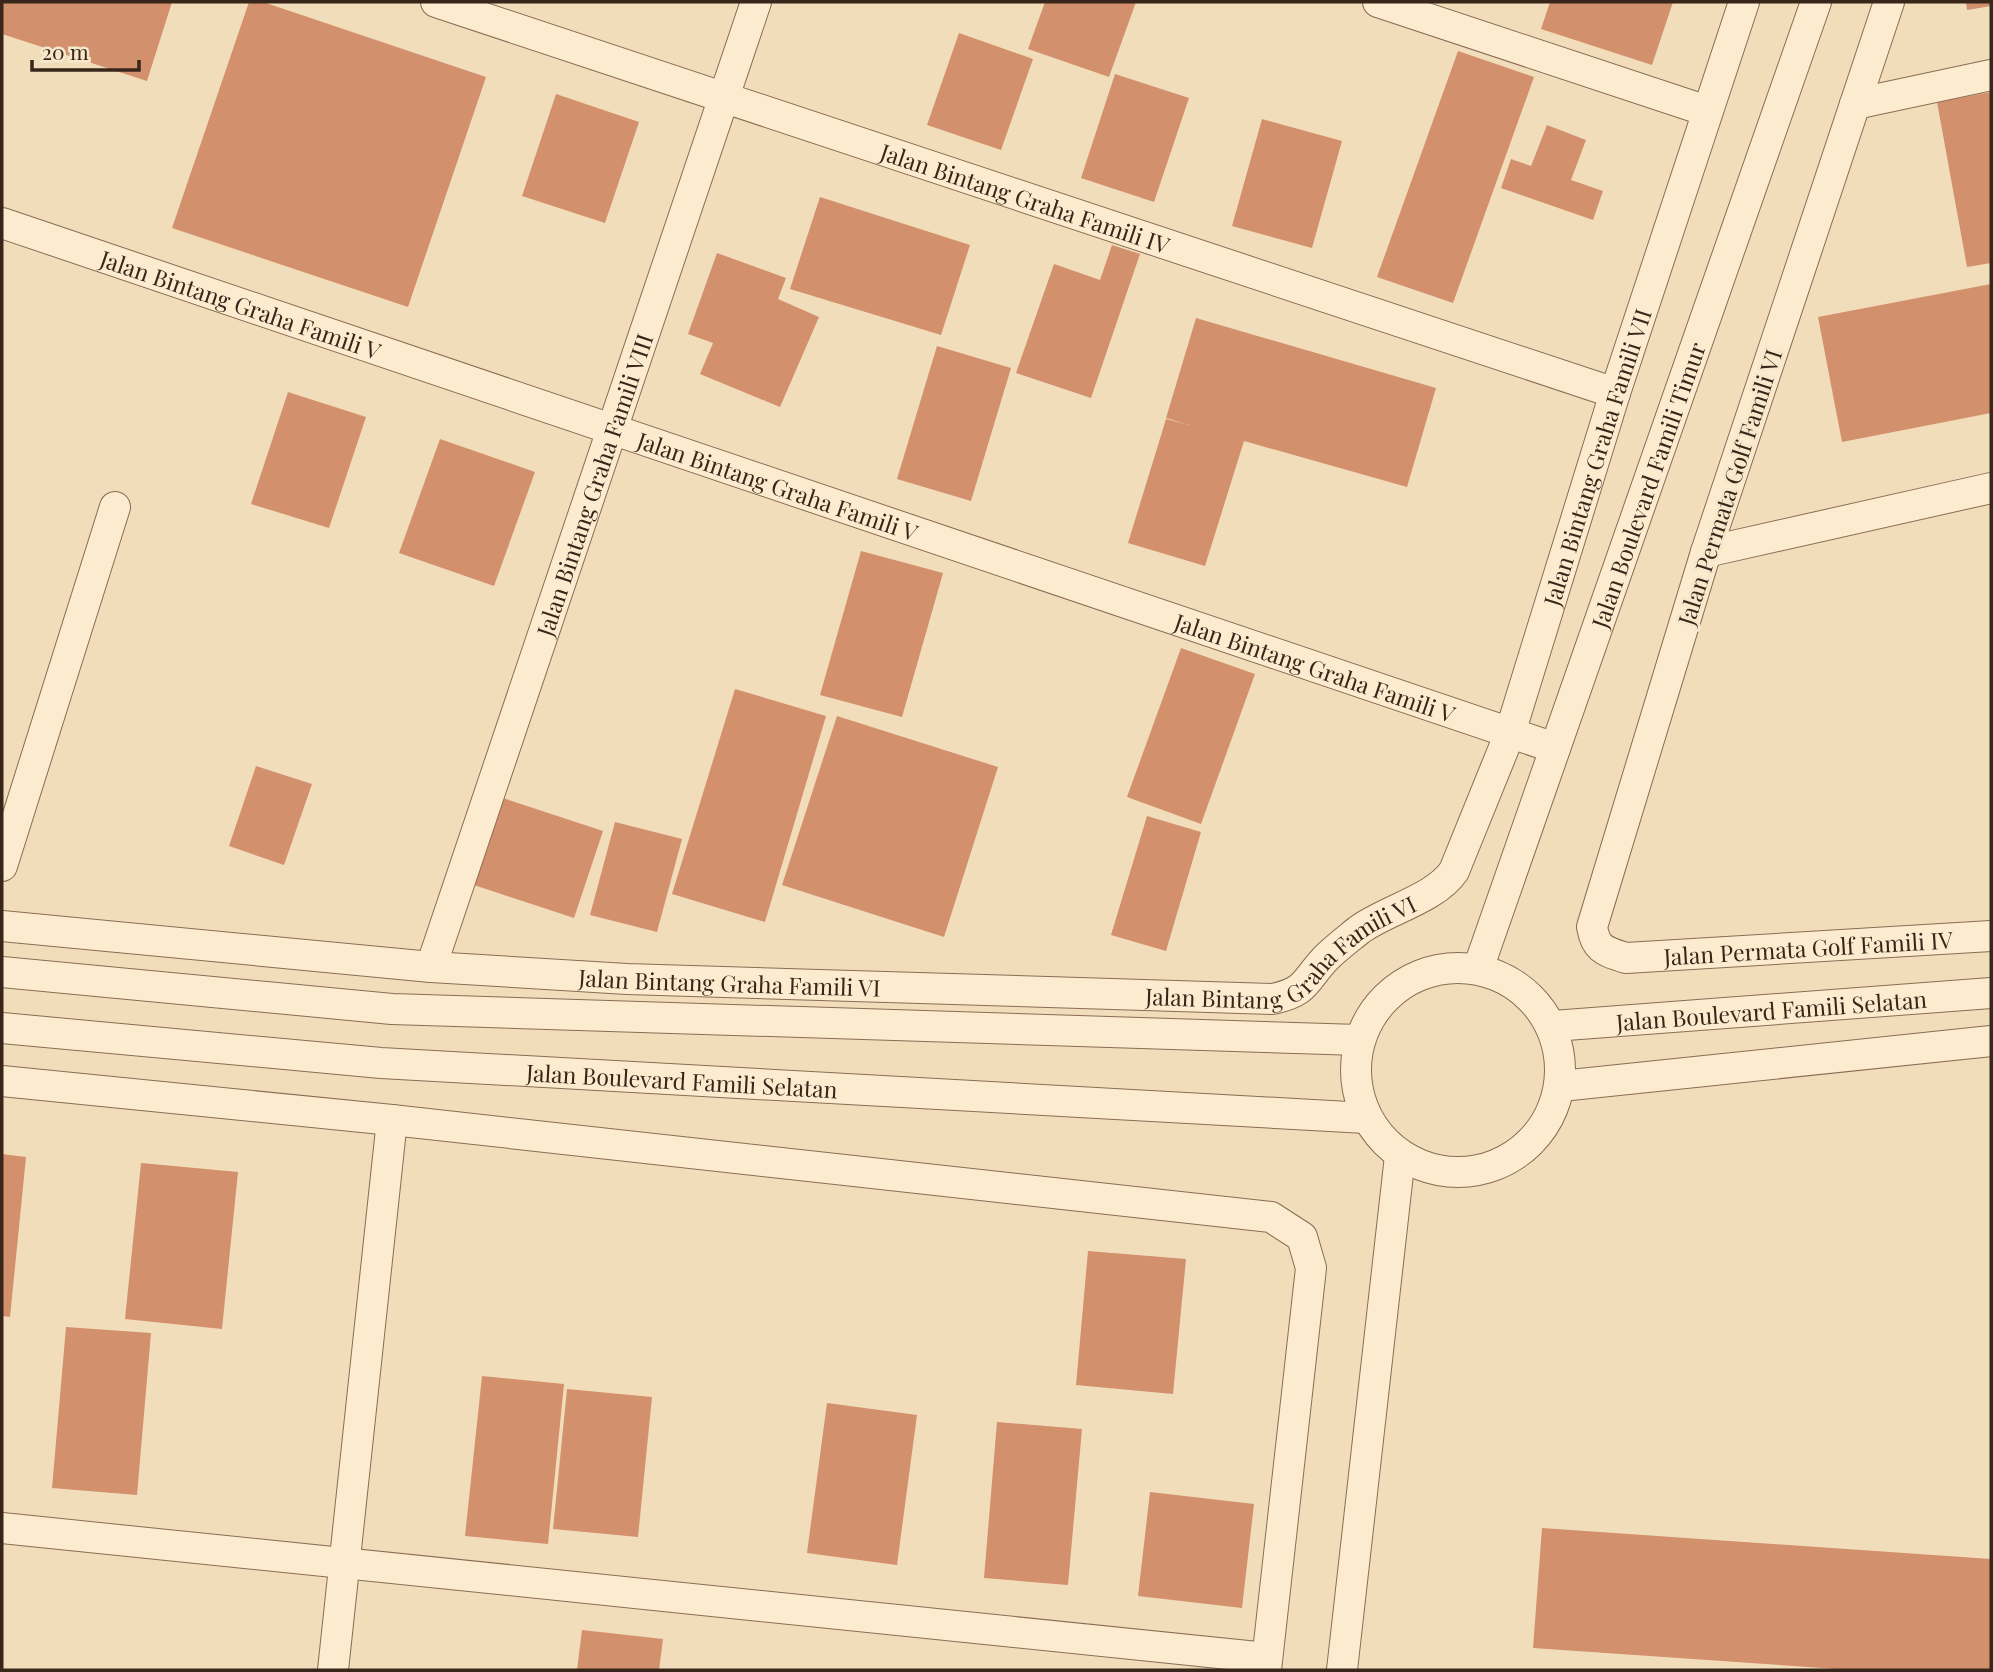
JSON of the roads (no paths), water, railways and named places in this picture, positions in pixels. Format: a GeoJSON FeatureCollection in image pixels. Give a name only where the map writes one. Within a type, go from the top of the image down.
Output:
{"type":"FeatureCollection","features":[{"type":"Feature","properties":{"kind":"street","name":"Jalan Bintang Graha Famili IV"},"geometry":{"type":"LineString","coordinates":[[436,2],[1615,393]]}},
{"type":"Feature","properties":{"kind":"street","name":"Jalan Bintang Graha Famili VIII"},"geometry":{"type":"LineString","coordinates":[[431,967],[614,429],[755,2]]}},
{"type":"Feature","properties":{"kind":"street"},"geometry":{"type":"LineString","coordinates":[[1378,2],[1707,111]]}},
{"type":"Feature","properties":{"kind":"street","name":"Jalan Bintang Graha Famili VII"},"geometry":{"type":"LineString","coordinates":[[1423,895],[1443,883],[1454,871],[1510,733],[1615,393],[1744,2]]}},
{"type":"Feature","properties":{"kind":"street","name":"Jalan Boulevard Famili Timur"},"geometry":{"type":"LineString","coordinates":[[1478,969],[1816,2]]}},
{"type":"Feature","properties":{"kind":"street","name":"Jalan Permata Golf Famili VI"},"geometry":{"type":"LineString","coordinates":[[1626,958],[1607,952],[1600,946],[1594,940],[1592,927],[1706,552],[1889,2]]}},
{"type":"Feature","properties":{"kind":"street"},"geometry":{"type":"LineString","coordinates":[[1855,104],[1991,75]]}},
{"type":"Feature","properties":{"kind":"street","name":"Jalan Bintang Graha Famili V"},"geometry":{"type":"LineString","coordinates":[[2,223],[1555,748]]}},
{"type":"Feature","properties":{"kind":"street"},"geometry":{"type":"LineString","coordinates":[[1706,552],[1991,488]]}},
{"type":"Feature","properties":{"kind":"street"},"geometry":{"type":"LineString","coordinates":[[2,866],[115,507]]}},
{"type":"Feature","properties":{"kind":"street","name":"Jalan Bintang Graha Famili VI"},"geometry":{"type":"LineString","coordinates":[[2,926],[431,967],[627,979],[1273,999],[1293,995],[1306,985],[1325,959],[1361,928],[1423,895]]}},
{"type":"Feature","properties":{"kind":"street","name":"Jalan Permata Golf Famili IV"},"geometry":{"type":"LineString","coordinates":[[1626,958],[1991,936]]}},
{"type":"Feature","properties":{"kind":"street"},"geometry":{"type":"LineString","coordinates":[[1441,969],[1478,969],[1522,989],[1553,1026],[1562,1056],[1561,1086],[1541,1134],[1500,1166],[1449,1174],[1400,1157],[1366,1118],[1357,1093],[1355,1066],[1359,1040],[1377,1007],[1405,982],[1441,969]]}},
{"type":"Feature","properties":{"kind":"street"},"geometry":{"type":"LineString","coordinates":[[2,972],[392,1009],[1359,1040]]}},
{"type":"Feature","properties":{"kind":"street","name":"Jalan Boulevard Famili Selatan"},"geometry":{"type":"LineString","coordinates":[[1553,1026],[1991,993]]}},
{"type":"Feature","properties":{"kind":"street","name":"Jalan Boulevard Famili Selatan"},"geometry":{"type":"LineString","coordinates":[[2,1028],[381,1063],[1366,1118]]}},
{"type":"Feature","properties":{"kind":"street"},"geometry":{"type":"LineString","coordinates":[[1561,1086],[1991,1041]]}},
{"type":"Feature","properties":{"kind":"street"},"geometry":{"type":"LineString","coordinates":[[2,1081],[392,1120],[1271,1217],[1302,1237],[1311,1268],[1266,1664],[2,1528]]}},
{"type":"Feature","properties":{"kind":"street"},"geometry":{"type":"LineString","coordinates":[[333,1670],[392,1120]]}},
{"type":"Feature","properties":{"kind":"street"},"geometry":{"type":"LineString","coordinates":[[1342,1670],[1400,1157]]}}]}
